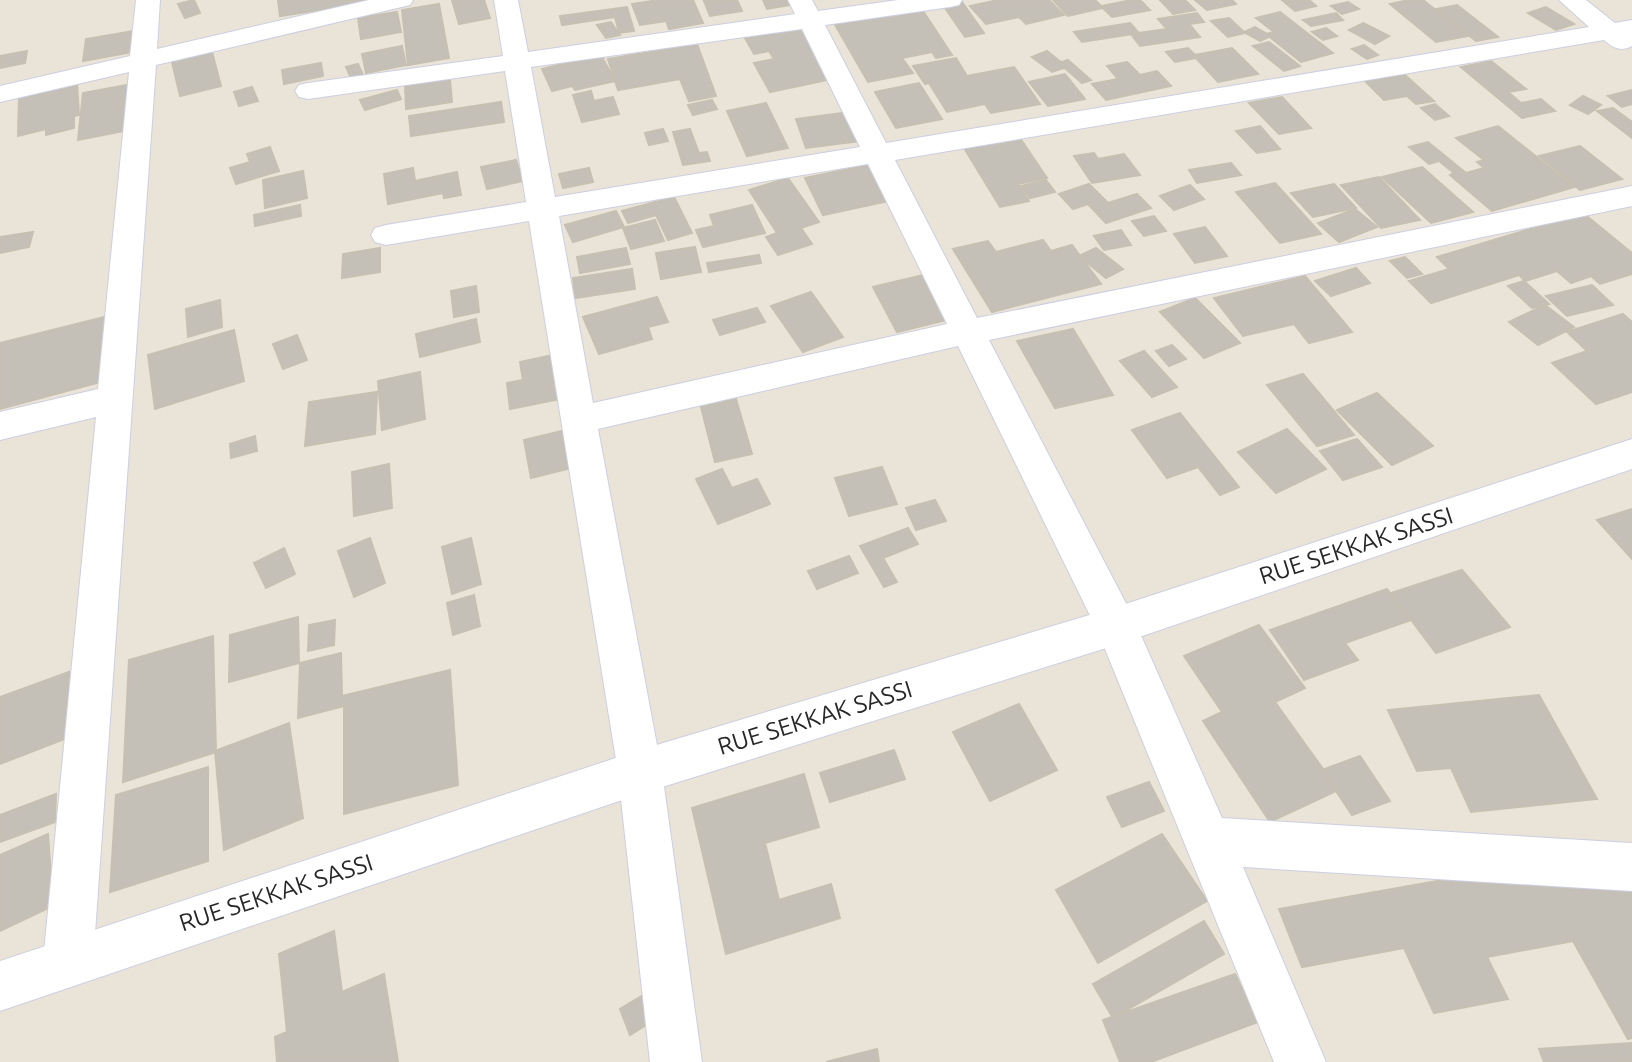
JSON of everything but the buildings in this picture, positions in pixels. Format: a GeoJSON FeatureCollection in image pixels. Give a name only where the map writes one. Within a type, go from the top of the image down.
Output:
{"type":"FeatureCollection","features":[{"type":"Feature","properties":{"kind":"street"},"geometry":{"type":"LineString","coordinates":[[68,962],[148,0]]}},
{"type":"Feature","properties":{"kind":"street"},"geometry":{"type":"LineString","coordinates":[[0,94],[401,0]]}},
{"type":"Feature","properties":{"kind":"street"},"geometry":{"type":"LineString","coordinates":[[506,0],[639,772],[676,1062]]}},
{"type":"Feature","properties":{"kind":"street"},"geometry":{"type":"LineString","coordinates":[[307,91],[516,60],[805,10],[950,0]]}},
{"type":"Feature","properties":{"kind":"street"},"geometry":{"type":"LineString","coordinates":[[1571,0],[1621,30],[1632,50]]}},
{"type":"Feature","properties":{"kind":"street"},"geometry":{"type":"LineString","coordinates":[[805,10],[1116,626],[1300,1062]]}},
{"type":"Feature","properties":{"kind":"street"},"geometry":{"type":"LineString","coordinates":[[386,235],[1621,30]]}},
{"type":"Feature","properties":{"kind":"street"},"geometry":{"type":"LineString","coordinates":[[578,420],[967,332],[1632,196]]}},
{"type":"Feature","properties":{"kind":"street"},"geometry":{"type":"LineString","coordinates":[[0,426],[115,399]]}},
{"type":"Feature","properties":{"kind":"street","name":"RUE SEKKAK SASSI"},"geometry":{"type":"LineString","coordinates":[[0,986],[639,772],[1116,626],[1632,454]]}},
{"type":"Feature","properties":{"kind":"street"},"geometry":{"type":"LineString","coordinates":[[1208,841],[1632,867]]}}]}
